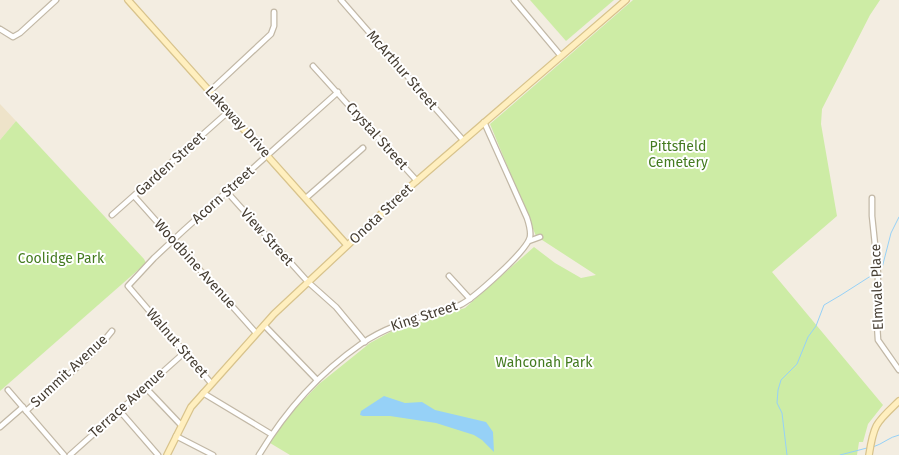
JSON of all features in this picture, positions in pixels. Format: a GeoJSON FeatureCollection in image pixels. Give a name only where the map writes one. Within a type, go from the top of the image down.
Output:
{"type":"FeatureCollection","features":[{"type":"Feature","properties":{"kind":"street"},"geometry":{"type":"LineString","coordinates":[[0,29],[13,37],[20,33],[56,0]]}},
{"type":"Feature","properties":{"kind":"street","name":"Lakeway Drive"},"geometry":{"type":"LineString","coordinates":[[128,0],[348,245]]}},
{"type":"Feature","properties":{"kind":"street","name":"McArthur Street"},"geometry":{"type":"LineString","coordinates":[[341,0],[463,140]]}},
{"type":"Feature","properties":{"kind":"street"},"geometry":{"type":"LineString","coordinates":[[514,0],[561,56]]}},
{"type":"Feature","properties":{"kind":"street","name":"Onota Street"},"geometry":{"type":"LineString","coordinates":[[167,455],[191,407],[264,324],[417,181],[626,0]]}},
{"type":"Feature","properties":{"kind":"street"},"geometry":{"type":"LineString","coordinates":[[210,91],[271,34],[274,26],[274,12]]}},
{"type":"Feature","properties":{"kind":"street","name":"Crystal Street"},"geometry":{"type":"LineString","coordinates":[[313,66],[417,181]]}},
{"type":"Feature","properties":{"kind":"street","name":"Acorn Street"},"geometry":{"type":"LineString","coordinates":[[154,258],[338,92]]}},
{"type":"Feature","properties":{"kind":"street","name":"Garden Street"},"geometry":{"type":"LineString","coordinates":[[112,216],[228,112]]}},
{"type":"Feature","properties":{"kind":"street"},"geometry":{"type":"LineString","coordinates":[[484,122],[527,218],[530,233],[528,242]]}},
{"type":"Feature","properties":{"kind":"street"},"geometry":{"type":"LineString","coordinates":[[306,198],[363,148]]}},
{"type":"Feature","properties":{"kind":"street","name":"View Street"},"geometry":{"type":"LineString","coordinates":[[227,192],[308,282],[336,307],[365,342]]}},
{"type":"Feature","properties":{"kind":"street","name":"Woodbine Avenue"},"geometry":{"type":"LineString","coordinates":[[134,196],[256,333]]}},
{"type":"Feature","properties":{"kind":"street","name":"Elmvale Place"},"geometry":{"type":"LineString","coordinates":[[872,198],[878,271],[878,340],[899,370]]}},
{"type":"Feature","properties":{"kind":"street"},"geometry":{"type":"LineString","coordinates":[[528,242],[540,237]]}},
{"type":"Feature","properties":{"kind":"street","name":"King Street"},"geometry":{"type":"LineString","coordinates":[[259,455],[285,414],[317,380],[385,328],[459,306],[470,299],[502,270],[528,242]]}},
{"type":"Feature","properties":{"kind":"street","name":"Walnut Street"},"geometry":{"type":"LineString","coordinates":[[154,258],[128,286],[211,383]]}},
{"type":"Feature","properties":{"kind":"street"},"geometry":{"type":"LineString","coordinates":[[449,276],[470,299]]}},
{"type":"Feature","properties":{"kind":"street"},"geometry":{"type":"LineString","coordinates":[[264,324],[317,380]]}},
{"type":"Feature","properties":{"kind":"street","name":"Summit Avenue"},"geometry":{"type":"LineString","coordinates":[[0,427],[86,359],[104,342],[112,331]]}},
{"type":"Feature","properties":{"kind":"street","name":"Terrace Avenue"},"geometry":{"type":"LineString","coordinates":[[70,455],[185,352]]}},
{"type":"Feature","properties":{"kind":"street"},"geometry":{"type":"LineString","coordinates":[[144,387],[181,425]]}},
{"type":"Feature","properties":{"kind":"street"},"geometry":{"type":"LineString","coordinates":[[8,390],[64,455]]}},
{"type":"Feature","properties":{"kind":"street"},"geometry":{"type":"LineString","coordinates":[[203,393],[271,434]]}},
{"type":"Feature","properties":{"kind":"street"},"geometry":{"type":"LineString","coordinates":[[869,455],[876,424],[899,401]]}},
{"type":"Feature","properties":{"kind":"street"},"geometry":{"type":"LineString","coordinates":[[119,410],[158,455]]}},
{"type":"Feature","properties":{"kind":"street"},"geometry":{"type":"LineString","coordinates":[[176,436],[212,455]]}},
{"type":"Feature","properties":{"kind":"shaded area"},"geometry":{"type":"Polygon","coordinates":[[[0,104],[16,121],[0,140],[0,104]]]}},
{"type":"Feature","properties":{"kind":"green space"},"geometry":{"type":"Polygon","coordinates":[[[530,0],[614,0],[566,41],[530,0]]]}},
{"type":"Feature","properties":{"kind":"green space","name":"Pittsfield Cemetery"},"geometry":{"type":"Polygon","coordinates":[[[633,0],[880,0],[870,15],[822,109],[821,124],[837,216],[772,272],[883,405],[868,424],[863,442],[859,442],[857,455],[290,455],[270,443],[284,420],[319,384],[370,343],[392,331],[465,308],[534,247],[555,263],[581,278],[596,275],[536,236],[490,124],[633,0]]]}},
{"type":"Feature","properties":{"kind":"green space","name":"Coolidge Park"},"geometry":{"type":"Polygon","coordinates":[[[16,121],[146,263],[0,391],[0,140],[16,121]]]}},
{"type":"Feature","properties":{"kind":"water"},"geometry":{"type":"Polygon","coordinates":[[[384,396],[405,403],[422,402],[435,410],[486,422],[493,432],[494,452],[474,435],[436,423],[390,416],[360,415],[361,411],[384,396]]]}},
{"type":"Feature","properties":{"kind":"waterway"},"geometry":{"type":"LineString","coordinates":[[880,269],[882,268],[891,233],[899,217]]}},
{"type":"Feature","properties":{"kind":"waterway"},"geometry":{"type":"LineString","coordinates":[[787,455],[782,413],[777,403],[781,380],[797,364],[824,305],[877,272]]}},
{"type":"Feature","properties":{"kind":"waterway"},"geometry":{"type":"LineString","coordinates":[[873,447],[899,435]]}},
{"type":"Feature","properties":{"kind":"waterway"},"geometry":{"type":"LineString","coordinates":[[840,455],[867,448]]}},
{"type":"Feature","properties":{"kind":"park label","name":"Wahconah Park"},"geometry":{"type":"Point","coordinates":[544,362]}}]}
